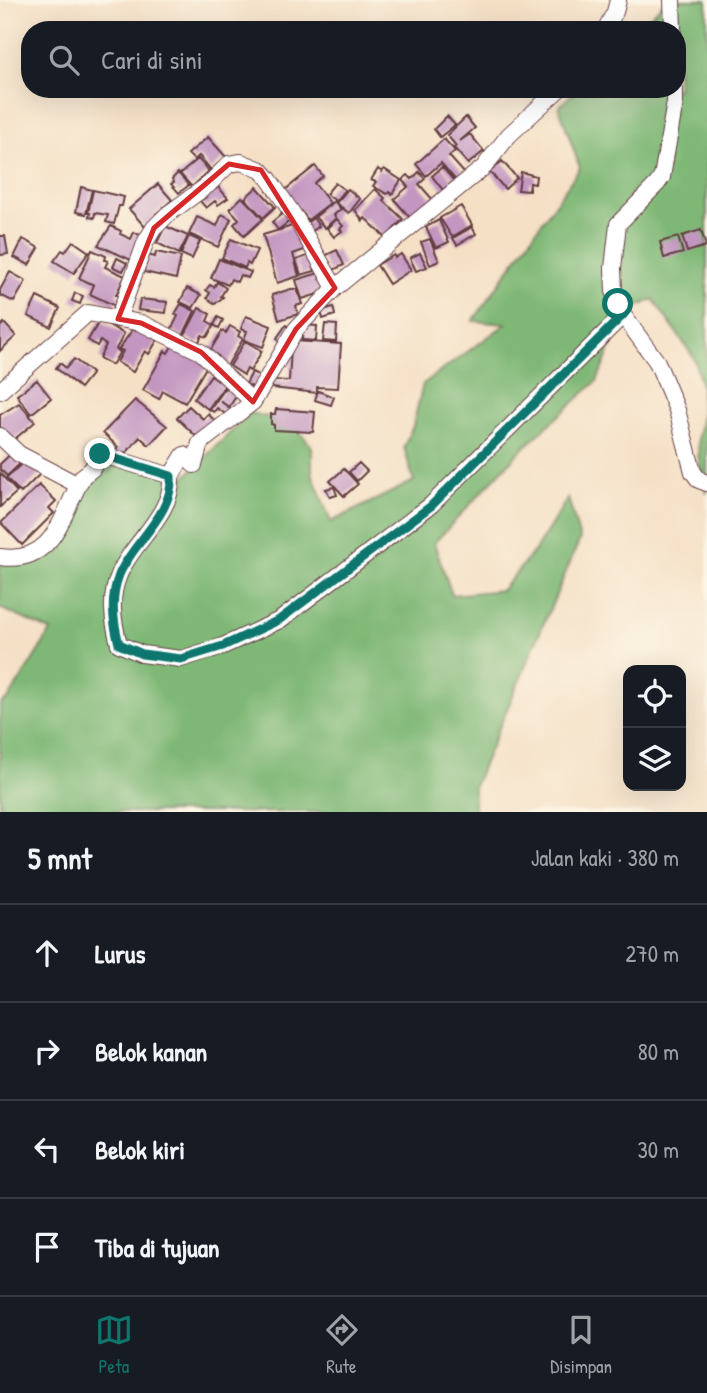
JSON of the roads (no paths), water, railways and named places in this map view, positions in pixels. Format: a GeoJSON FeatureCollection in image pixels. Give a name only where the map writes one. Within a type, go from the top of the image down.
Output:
{"type":"FeatureCollection","features":[{"type":"Feature","properties":{"kind":"street"},"geometry":{"type":"LineString","coordinates":[[610,21],[618,0]]}},
{"type":"Feature","properties":{"kind":"street"},"geometry":{"type":"LineString","coordinates":[[672,0],[673,21]]}},
{"type":"Feature","properties":{"kind":"street"},"geometry":{"type":"LineString","coordinates":[[549,98],[509,135],[484,167],[335,288],[296,329],[253,402],[200,443],[194,465],[184,455],[171,476],[172,487],[160,514],[119,575],[112,614],[119,644],[142,654],[181,659],[223,646],[279,620],[431,506],[623,315]]}},
{"type":"Feature","properties":{"kind":"street"},"geometry":{"type":"LineString","coordinates":[[675,98],[662,177],[618,224],[613,268],[614,291],[623,315],[657,362],[677,410],[693,472],[699,480],[707,483]]}},
{"type":"Feature","properties":{"kind":"street"},"geometry":{"type":"LineString","coordinates":[[118,319],[146,241],[154,228],[168,214],[208,185],[229,164],[241,162],[261,170],[269,179],[297,220],[335,288]]}},
{"type":"Feature","properties":{"kind":"street"},"geometry":{"type":"LineString","coordinates":[[0,391],[88,313],[141,323],[201,352],[253,402]]}},
{"type":"Feature","properties":{"kind":"street"},"geometry":{"type":"LineString","coordinates":[[0,436],[19,454],[78,485]]}},
{"type":"Feature","properties":{"kind":"street"},"geometry":{"type":"LineString","coordinates":[[0,557],[19,560],[36,554],[49,543],[83,476],[92,469],[100,454],[171,476]]}}]}
